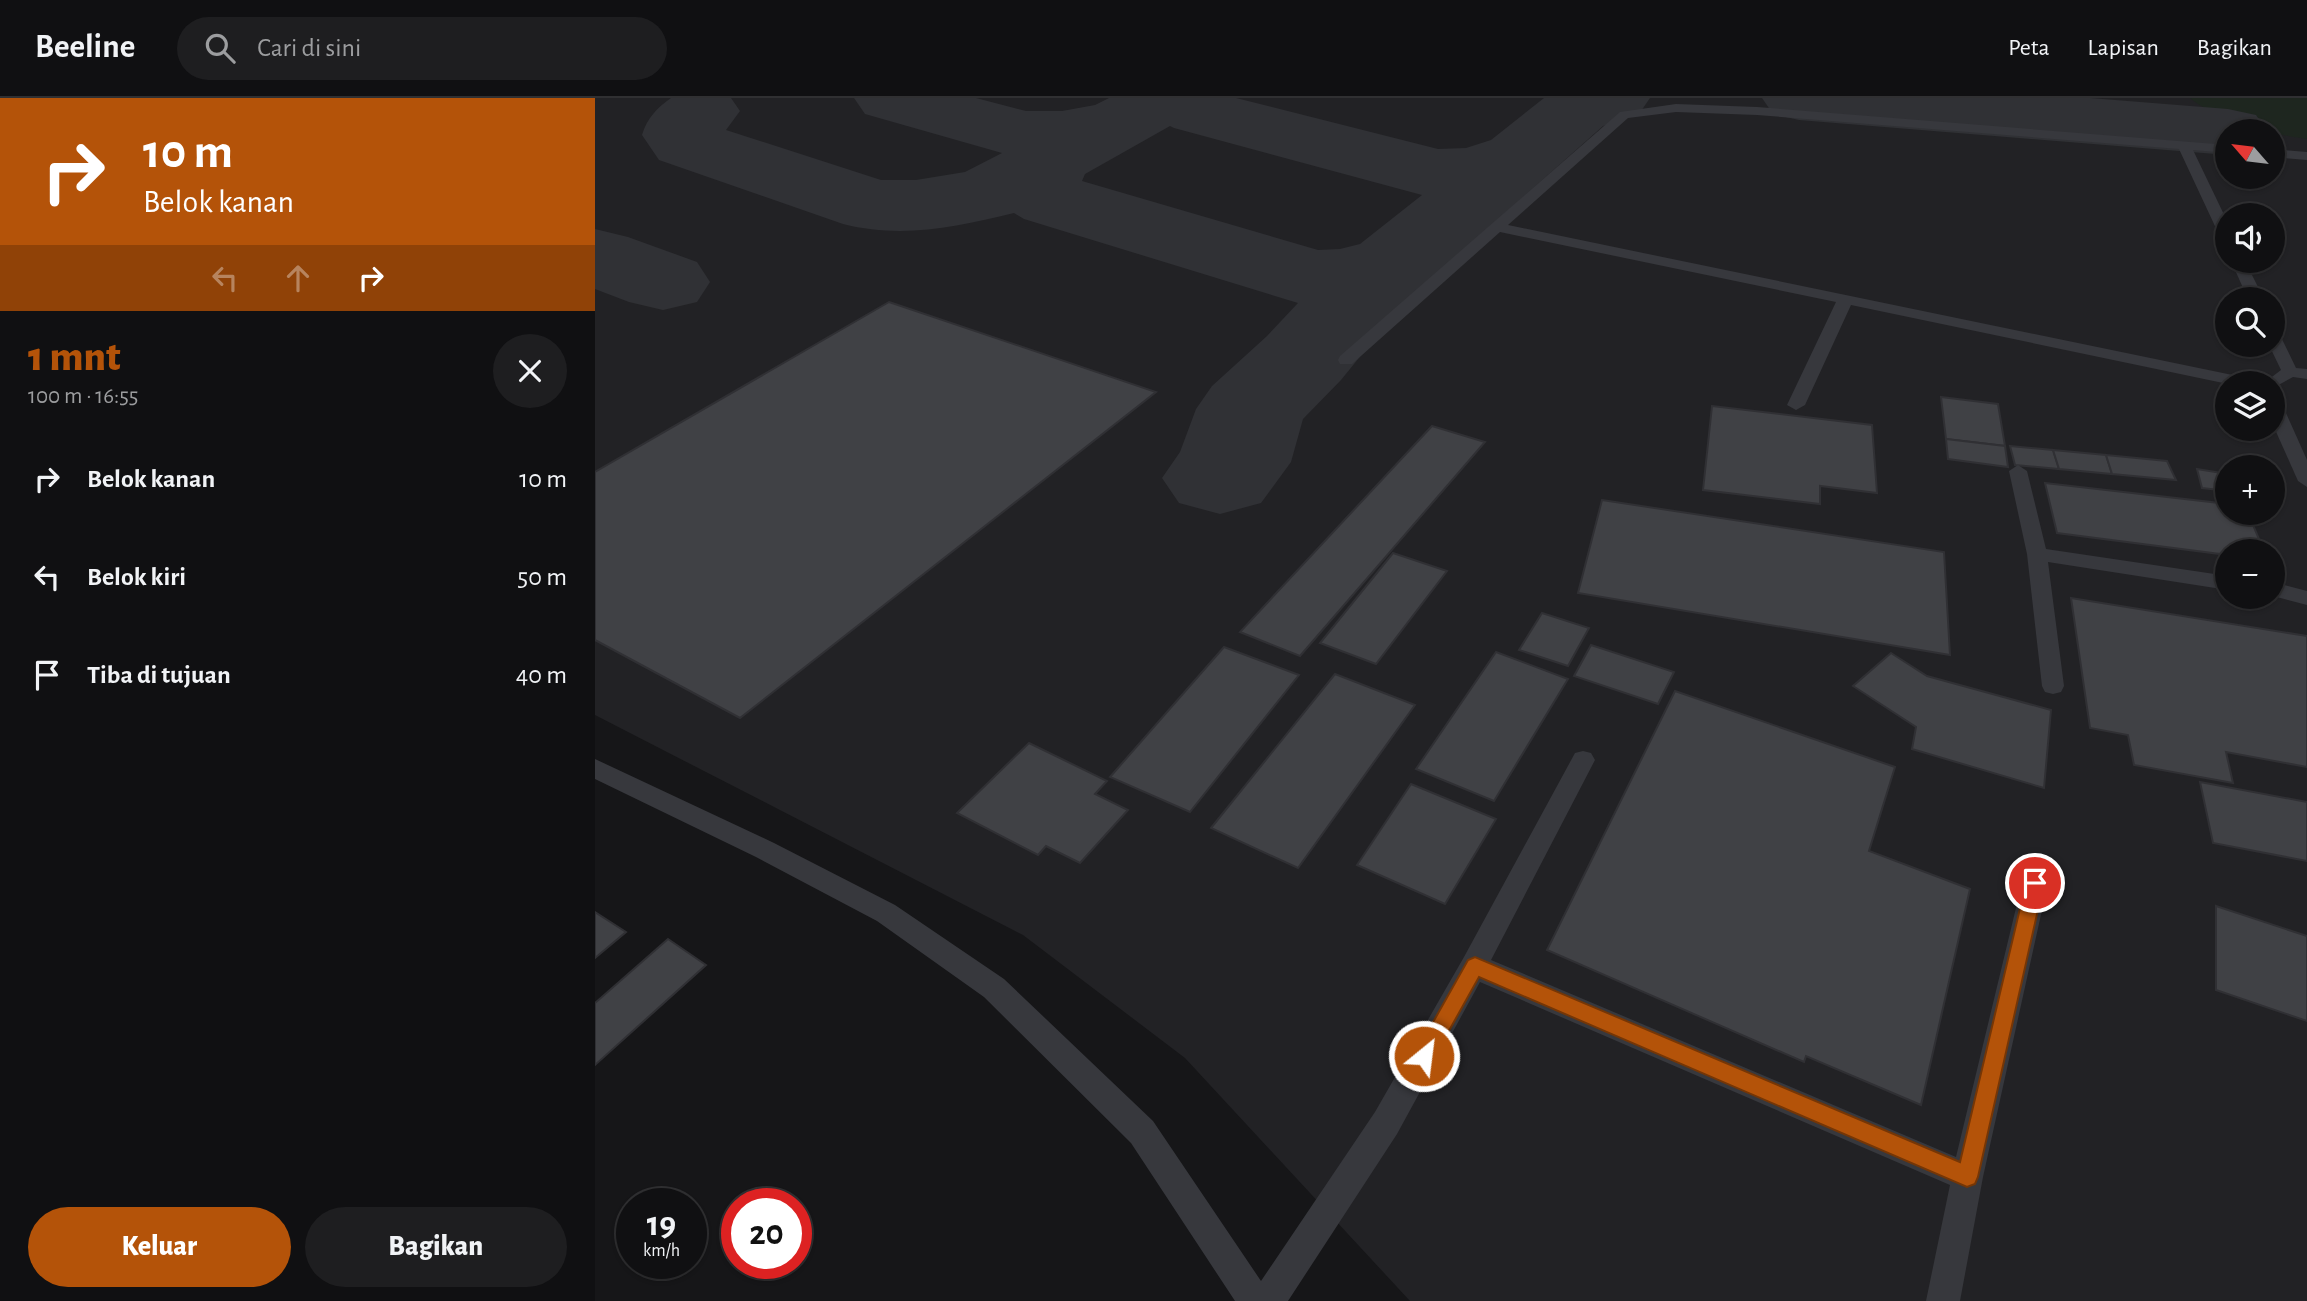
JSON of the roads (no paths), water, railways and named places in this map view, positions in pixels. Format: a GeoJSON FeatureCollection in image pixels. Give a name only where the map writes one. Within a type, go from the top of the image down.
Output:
{"type":"FeatureCollection","features":[{"type":"Feature","properties":{"kind":"lane"},"geometry":{"type":"LineString","coordinates":[[1346,360],[1624,115],[1676,108],[1823,115],[2215,148]]}},
{"type":"Feature","properties":{"kind":"lane"},"geometry":{"type":"LineString","coordinates":[[2184,145],[2215,211]]}},
{"type":"Feature","properties":{"kind":"lane"},"geometry":{"type":"LineString","coordinates":[[2285,154],[2307,156]]}},
{"type":"Feature","properties":{"kind":"lane"},"geometry":{"type":"LineString","coordinates":[[1499,227],[2215,376]]}},
{"type":"Feature","properties":{"kind":"lane"},"geometry":{"type":"LineString","coordinates":[[1795,405],[1846,300]]}},
{"type":"Feature","properties":{"kind":"lane"},"geometry":{"type":"LineString","coordinates":[[2285,354],[2298,373]]}},
{"type":"Feature","properties":{"kind":"lane"},"geometry":{"type":"LineString","coordinates":[[2285,431],[2307,481]]}},
{"type":"Feature","properties":{"kind":"lane"},"geometry":{"type":"LineString","coordinates":[[2018,471],[2037,554],[2053,686]]}},
{"type":"Feature","properties":{"kind":"lane"},"geometry":{"type":"LineString","coordinates":[[2037,554],[2215,581]]}},
{"type":"Feature","properties":{"kind":"lane"},"geometry":{"type":"LineString","coordinates":[[2285,589],[2307,588]]}},
{"type":"Feature","properties":{"kind":"lane"},"geometry":{"type":"LineString","coordinates":[[2285,592],[2307,598]]}},
{"type":"Feature","properties":{"kind":"lane"},"geometry":{"type":"LineString","coordinates":[[1268,1301],[1386,1123],[1475,966],[1583,760]]}},
{"type":"Feature","properties":{"kind":"lane"},"geometry":{"type":"LineString","coordinates":[[595,768],[765,850],[886,913],[994,988],[1142,1132],[1255,1301]]}},
{"type":"Feature","properties":{"kind":"lane"},"geometry":{"type":"LineString","coordinates":[[1943,1301],[1967,1177],[2035,883]]}},
{"type":"Feature","properties":{"kind":"lane"},"geometry":{"type":"LineString","coordinates":[[1475,966],[1967,1177]]}}]}
